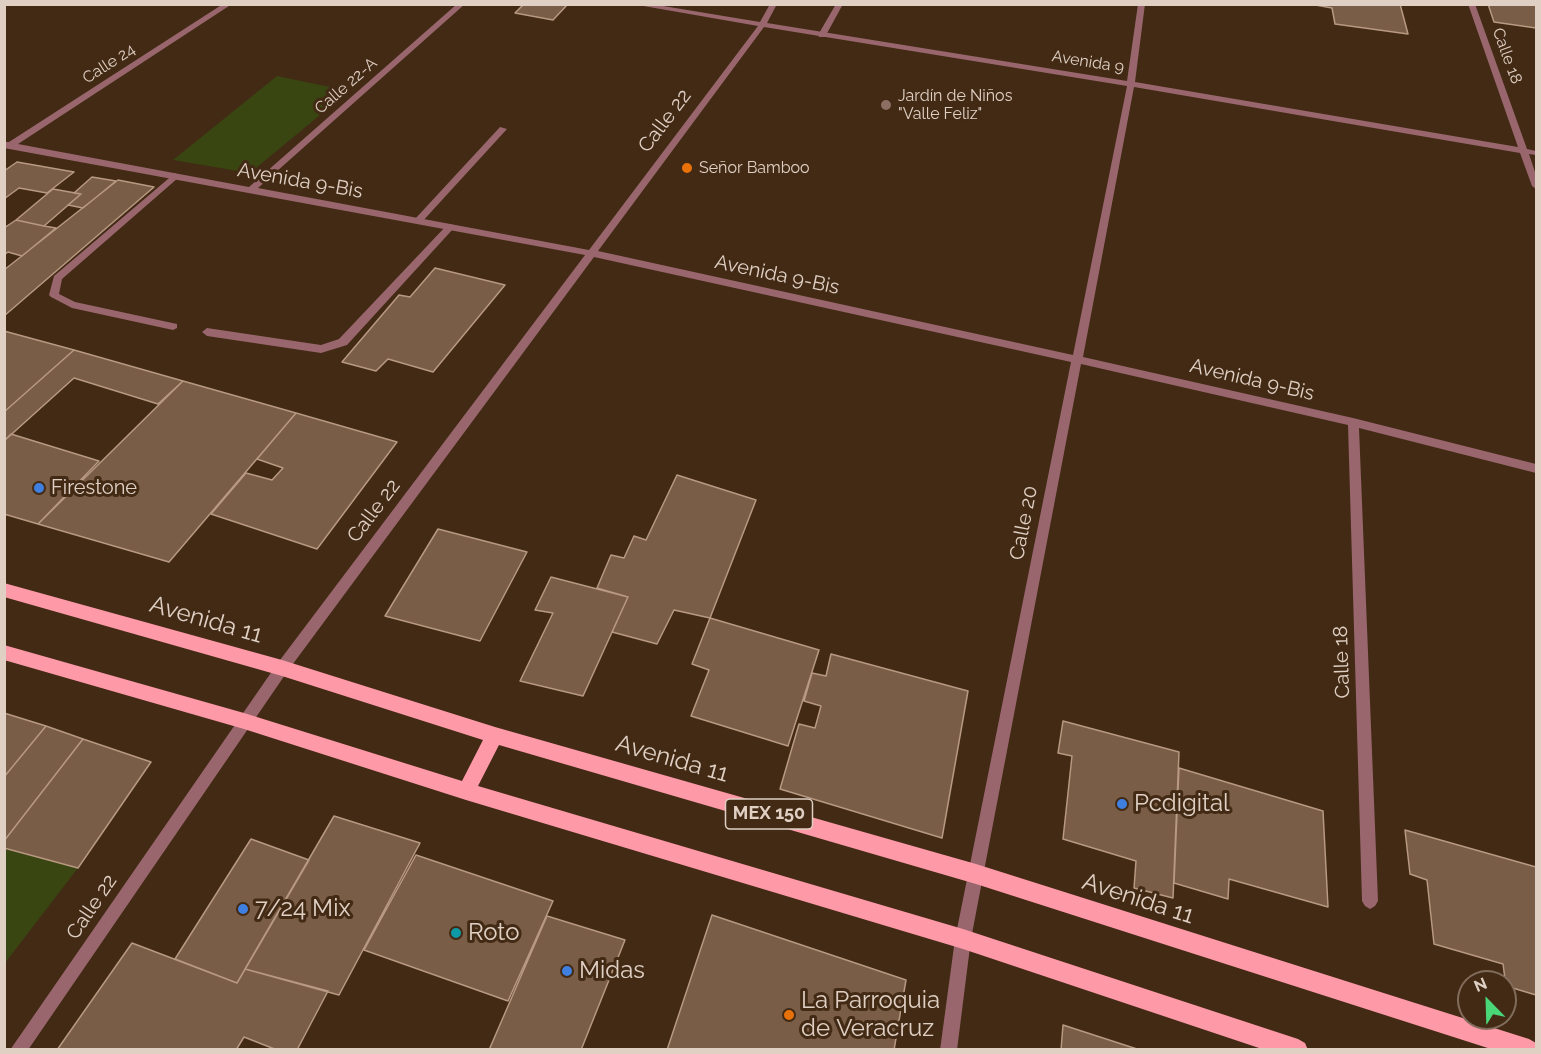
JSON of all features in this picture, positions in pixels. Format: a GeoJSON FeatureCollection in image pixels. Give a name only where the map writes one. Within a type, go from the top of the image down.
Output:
{"type":"FeatureCollection","features":[{"type":"Feature","properties":{"kind":"main road","name":"Avenida 11"},"geometry":{"type":"LineString","coordinates":[[4,590],[282,668],[495,735],[976,874],[1529,1050]]}},
{"type":"Feature","properties":{"kind":"main road"},"geometry":{"type":"LineString","coordinates":[[4,652],[244,721],[466,791],[963,939],[1298,1050]]}},
{"type":"Feature","properties":{"kind":"main road"},"geometry":{"type":"LineString","coordinates":[[466,791],[495,735]]}},
{"type":"Feature","properties":{"kind":"street","name":"Calle 24"},"geometry":{"type":"LineString","coordinates":[[7,146],[230,4]]}},
{"type":"Feature","properties":{"kind":"street","name":"Calle 22-A"},"geometry":{"type":"LineString","coordinates":[[250,190],[462,4]]}},
{"type":"Feature","properties":{"kind":"street","name":"Avenida 9"},"geometry":{"type":"LineString","coordinates":[[635,4],[1131,84],[1536,153]]}},
{"type":"Feature","properties":{"kind":"street","name":"Calle 22"},"geometry":{"type":"LineString","coordinates":[[18,1050],[282,668],[762,25],[774,4]]}},
{"type":"Feature","properties":{"kind":"street"},"geometry":{"type":"LineString","coordinates":[[822,35],[840,4]]}},
{"type":"Feature","properties":{"kind":"street","name":"Calle 20"},"geometry":{"type":"LineString","coordinates":[[948,1050],[963,939],[1131,84],[1142,4]]}},
{"type":"Feature","properties":{"kind":"street","name":"Calle 18"},"geometry":{"type":"LineString","coordinates":[[1471,4],[1536,186]]}},
{"type":"Feature","properties":{"kind":"street"},"geometry":{"type":"LineString","coordinates":[[418,220],[503,129]]}},
{"type":"Feature","properties":{"kind":"street","name":"Avenida 9-Bis"},"geometry":{"type":"LineString","coordinates":[[7,146],[591,253],[1353,422],[1536,468]]}},
{"type":"Feature","properties":{"kind":"street"},"geometry":{"type":"LineString","coordinates":[[173,326],[72,304],[54,295],[57,278],[175,176]]}},
{"type":"Feature","properties":{"kind":"street"},"geometry":{"type":"LineString","coordinates":[[207,332],[321,349],[343,342],[450,227]]}},
{"type":"Feature","properties":{"kind":"street","name":"Calle 18"},"geometry":{"type":"LineString","coordinates":[[1353,422],[1370,901]]}},
{"type":"Feature","properties":{"kind":"green space"},"geometry":{"type":"Polygon","coordinates":[[[277,76],[349,91],[250,173],[173,160],[277,76]]]}},
{"type":"Feature","properties":{"kind":"green space"},"geometry":{"type":"Polygon","coordinates":[[[4,849],[78,868],[5,963],[4,849]]]}},
{"type":"Feature","properties":{"kind":"building"},"geometry":{"type":"Polygon","coordinates":[[[524,4],[568,4],[553,20],[515,13],[524,4]]]}},
{"type":"Feature","properties":{"kind":"building"},"geometry":{"type":"Polygon","coordinates":[[[1310,4],[1400,4],[1408,34],[1335,24],[1332,8],[1310,4]]]}},
{"type":"Feature","properties":{"kind":"building"},"geometry":{"type":"Polygon","coordinates":[[[1488,4],[1536,4],[1536,28],[1494,22],[1488,4]]]}},
{"type":"Feature","properties":{"kind":"building"},"geometry":{"type":"Polygon","coordinates":[[[17,162],[74,172],[47,193],[19,188],[4,199],[4,171],[17,162]]]}},
{"type":"Feature","properties":{"kind":"building"},"geometry":{"type":"Polygon","coordinates":[[[92,177],[116,181],[83,208],[68,205],[81,194],[74,193],[92,177]]]}},
{"type":"Feature","properties":{"kind":"building"},"geometry":{"type":"Polygon","coordinates":[[[118,180],[154,187],[4,316],[4,270],[118,180]]]}},
{"type":"Feature","properties":{"kind":"building"},"geometry":{"type":"Polygon","coordinates":[[[53,189],[81,194],[44,226],[16,220],[53,189]]]}},
{"type":"Feature","properties":{"kind":"building"},"geometry":{"type":"Polygon","coordinates":[[[16,220],[56,228],[22,256],[8,252],[4,255],[4,228],[16,220]]]}},
{"type":"Feature","properties":{"kind":"building"},"geometry":{"type":"Polygon","coordinates":[[[435,268],[505,285],[433,372],[388,359],[376,371],[342,362],[399,295],[410,297],[435,268]]]}},
{"type":"Feature","properties":{"kind":"building"},"geometry":{"type":"Polygon","coordinates":[[[4,331],[74,350],[4,412],[4,331]]]}},
{"type":"Feature","properties":{"kind":"building"},"geometry":{"type":"Polygon","coordinates":[[[74,350],[183,381],[158,404],[74,378],[4,441],[4,412],[74,350]]]}},
{"type":"Feature","properties":{"kind":"building"},"geometry":{"type":"Polygon","coordinates":[[[183,381],[296,413],[169,562],[38,524],[183,381]]]}},
{"type":"Feature","properties":{"kind":"building"},"geometry":{"type":"Polygon","coordinates":[[[296,413],[397,442],[317,549],[211,514],[246,473],[272,480],[283,468],[257,459],[296,413]]]}},
{"type":"Feature","properties":{"kind":"building","name":"Firestone"},"geometry":{"type":"Polygon","coordinates":[[[11,434],[99,461],[38,524],[4,514],[4,441],[11,434]]]}},
{"type":"Feature","properties":{"kind":"building"},"geometry":{"type":"Polygon","coordinates":[[[677,475],[756,500],[710,618],[674,610],[657,644],[612,632],[628,597],[597,588],[611,555],[624,558],[634,536],[646,540],[677,475]]]}},
{"type":"Feature","properties":{"kind":"building"},"geometry":{"type":"Polygon","coordinates":[[[438,529],[527,552],[480,641],[385,616],[438,529]]]}},
{"type":"Feature","properties":{"kind":"building"},"geometry":{"type":"Polygon","coordinates":[[[551,577],[628,597],[583,696],[520,681],[553,613],[535,610],[551,577]]]}},
{"type":"Feature","properties":{"kind":"building"},"geometry":{"type":"Polygon","coordinates":[[[710,618],[819,650],[788,746],[691,716],[709,670],[692,664],[710,618]]]}},
{"type":"Feature","properties":{"kind":"building"},"geometry":{"type":"Polygon","coordinates":[[[831,654],[968,691],[942,838],[780,789],[799,724],[815,728],[821,706],[804,701],[812,673],[826,676],[831,654]]]}},
{"type":"Feature","properties":{"kind":"building"},"geometry":{"type":"Polygon","coordinates":[[[4,713],[46,726],[4,777],[4,713]]]}},
{"type":"Feature","properties":{"kind":"building","name":"Pcdigital"},"geometry":{"type":"Polygon","coordinates":[[[1063,721],[1179,752],[1173,898],[1134,888],[1136,861],[1063,839],[1072,756],[1058,753],[1063,721]]]}},
{"type":"Feature","properties":{"kind":"building"},"geometry":{"type":"Polygon","coordinates":[[[46,726],[83,739],[4,841],[4,777],[46,726]]]}},
{"type":"Feature","properties":{"kind":"building"},"geometry":{"type":"Polygon","coordinates":[[[83,739],[151,762],[78,868],[4,848],[4,841],[83,739]]]}},
{"type":"Feature","properties":{"kind":"building"},"geometry":{"type":"Polygon","coordinates":[[[1179,768],[1323,811],[1328,907],[1229,879],[1228,899],[1174,883],[1179,768]]]}},
{"type":"Feature","properties":{"kind":"building"},"geometry":{"type":"Polygon","coordinates":[[[334,816],[420,843],[339,995],[245,969],[334,816]]]}},
{"type":"Feature","properties":{"kind":"building"},"geometry":{"type":"Polygon","coordinates":[[[1405,830],[1536,867],[1536,995],[1517,989],[1517,970],[1504,970],[1503,964],[1434,944],[1427,880],[1410,874],[1405,830]]]}},
{"type":"Feature","properties":{"kind":"building","name":"7/24 Mix"},"geometry":{"type":"Polygon","coordinates":[[[251,839],[309,860],[237,983],[175,959],[251,839]]]}},
{"type":"Feature","properties":{"kind":"building","name":"Roto"},"geometry":{"type":"Polygon","coordinates":[[[416,855],[553,901],[508,1001],[364,950],[416,855]]]}},
{"type":"Feature","properties":{"kind":"building","name":"La Parroquia de Veracruz"},"geometry":{"type":"Polygon","coordinates":[[[712,915],[906,980],[894,1050],[667,1050],[712,915]]]}},
{"type":"Feature","properties":{"kind":"building","name":"Midas"},"geometry":{"type":"Polygon","coordinates":[[[547,916],[625,940],[581,1050],[489,1050],[547,916]]]}},
{"type":"Feature","properties":{"kind":"building"},"geometry":{"type":"Polygon","coordinates":[[[132,943],[237,983],[245,969],[328,991],[297,1050],[277,1050],[244,1037],[236,1050],[57,1050],[132,943]]]}},
{"type":"Feature","properties":{"kind":"building"},"geometry":{"type":"Polygon","coordinates":[[[1063,1025],[1140,1050],[1061,1050],[1063,1025]]]}},
{"type":"Feature","properties":{"kind":"place","name":"Jardín de Niños \"Valle Feliz\""},"geometry":{"type":"Point","coordinates":[886,105]}},
{"type":"Feature","properties":{"kind":"place","name":"Señor Bamboo"},"geometry":{"type":"Point","coordinates":[687,168]}},
{"type":"Feature","properties":{"kind":"place","name":"Firestone"},"geometry":{"type":"Point","coordinates":[39,488]}},
{"type":"Feature","properties":{"kind":"place","name":"Pcdigital"},"geometry":{"type":"Point","coordinates":[1122,804]}},
{"type":"Feature","properties":{"kind":"place","name":"7/24 Mix"},"geometry":{"type":"Point","coordinates":[243,909]}},
{"type":"Feature","properties":{"kind":"place","name":"Roto"},"geometry":{"type":"Point","coordinates":[456,933]}},
{"type":"Feature","properties":{"kind":"place","name":"Midas"},"geometry":{"type":"Point","coordinates":[567,971]}},
{"type":"Feature","properties":{"kind":"place","name":"La Parroquia de Veracruz"},"geometry":{"type":"Point","coordinates":[789,1015]}}]}
